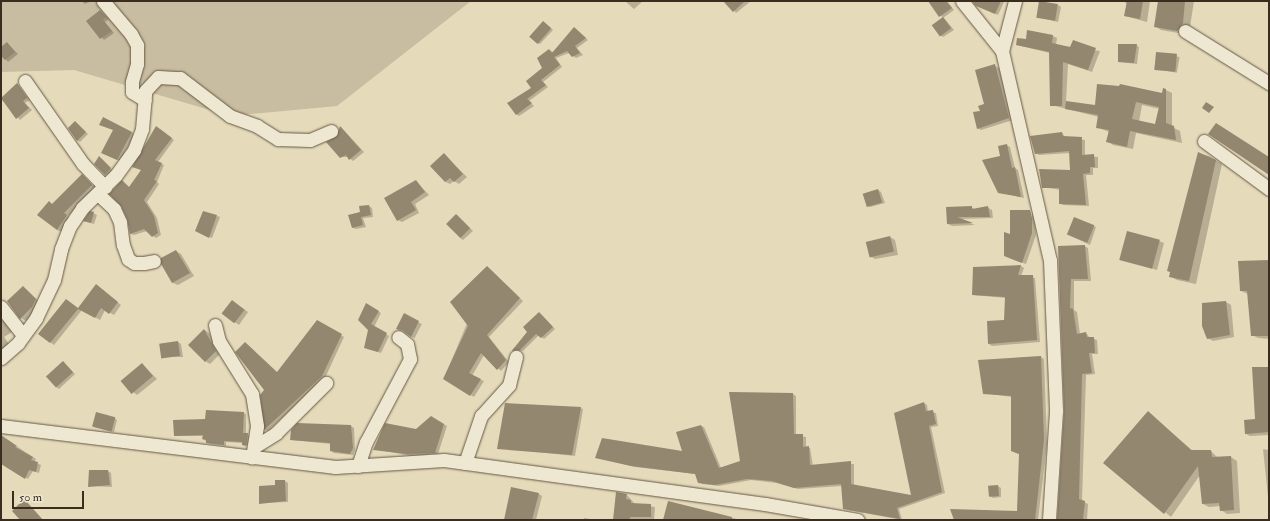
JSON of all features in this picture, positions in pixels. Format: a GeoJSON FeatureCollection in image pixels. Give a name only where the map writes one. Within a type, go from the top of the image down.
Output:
{"type":"FeatureCollection","features":[{"type":"Feature","properties":{"kind":"street"},"geometry":{"type":"LineString","coordinates":[[103,1],[131,34],[137,45],[137,59],[132,82],[132,92],[145,100]]}},
{"type":"Feature","properties":{"kind":"street"},"geometry":{"type":"LineString","coordinates":[[962,1],[1002,51],[1050,260],[1056,411],[1049,520]]}},
{"type":"Feature","properties":{"kind":"street"},"geometry":{"type":"LineString","coordinates":[[1002,51],[1015,1]]}},
{"type":"Feature","properties":{"kind":"street"},"geometry":{"type":"LineString","coordinates":[[1185,31],[1269,82]]}},
{"type":"Feature","properties":{"kind":"street"},"geometry":{"type":"LineString","coordinates":[[1,358],[23,335],[36,318],[54,280],[61,249],[70,226],[82,208],[116,176],[134,150],[142,129],[145,91],[158,77],[180,78],[230,116],[257,126],[278,139],[310,140],[331,131]]}},
{"type":"Feature","properties":{"kind":"street"},"geometry":{"type":"LineString","coordinates":[[25,81],[114,209],[120,222],[123,245],[128,259],[134,263],[154,260]]}},
{"type":"Feature","properties":{"kind":"street"},"geometry":{"type":"LineString","coordinates":[[1204,141],[1269,189]]}},
{"type":"Feature","properties":{"kind":"street"},"geometry":{"type":"LineString","coordinates":[[1,307],[23,335]]}},
{"type":"Feature","properties":{"kind":"street"},"geometry":{"type":"LineString","coordinates":[[215,325],[219,341],[252,394],[257,426],[253,452]]}},
{"type":"Feature","properties":{"kind":"street"},"geometry":{"type":"LineString","coordinates":[[358,466],[366,442],[410,359],[407,344],[398,337]]}},
{"type":"Feature","properties":{"kind":"street"},"geometry":{"type":"LineString","coordinates":[[465,463],[481,416],[509,385],[516,357]]}},
{"type":"Feature","properties":{"kind":"street"},"geometry":{"type":"LineString","coordinates":[[253,452],[276,433],[326,383]]}},
{"type":"Feature","properties":{"kind":"street"},"geometry":{"type":"LineString","coordinates":[[1,426],[253,452],[335,467],[444,460],[765,504],[858,520]]}},
{"type":"Feature","properties":{"kind":"shaded area"},"geometry":{"type":"Polygon","coordinates":[[[1,1],[471,1],[337,106],[230,116],[74,70],[1,72],[1,1]]]}},
{"type":"Feature","properties":{"kind":"building"},"geometry":{"type":"Polygon","coordinates":[[[723,1],[745,1],[733,12],[723,1]]]}},
{"type":"Feature","properties":{"kind":"building"},"geometry":{"type":"Polygon","coordinates":[[[928,1],[946,1],[952,8],[939,17],[928,1]]]}},
{"type":"Feature","properties":{"kind":"building"},"geometry":{"type":"Polygon","coordinates":[[[972,1],[1001,1],[995,14],[976,6],[972,1]]]}},
{"type":"Feature","properties":{"kind":"building"},"geometry":{"type":"Polygon","coordinates":[[[1039,1],[1058,4],[1055,21],[1036,18],[1039,1]]]}},
{"type":"Feature","properties":{"kind":"building"},"geometry":{"type":"Polygon","coordinates":[[[1127,1],[1143,1],[1140,19],[1124,16],[1127,1]]]}},
{"type":"Feature","properties":{"kind":"building"},"geometry":{"type":"Polygon","coordinates":[[[1158,1],[1185,1],[1183,23],[1177,31],[1154,27],[1158,1]]]}},
{"type":"Feature","properties":{"kind":"building"},"geometry":{"type":"Polygon","coordinates":[[[100,10],[106,17],[103,20],[112,31],[100,39],[86,21],[100,10]]]}},
{"type":"Feature","properties":{"kind":"building"},"geometry":{"type":"Polygon","coordinates":[[[943,17],[951,28],[940,37],[932,25],[943,17]]]}},
{"type":"Feature","properties":{"kind":"building"},"geometry":{"type":"Polygon","coordinates":[[[543,21],[551,28],[538,44],[529,37],[543,21]]]}},
{"type":"Feature","properties":{"kind":"building"},"geometry":{"type":"Polygon","coordinates":[[[574,27],[586,38],[575,46],[580,53],[572,57],[567,51],[554,57],[560,65],[541,80],[546,85],[527,99],[532,103],[516,115],[507,103],[531,88],[526,81],[542,68],[537,58],[549,49],[552,53],[574,27]]]}},
{"type":"Feature","properties":{"kind":"building"},"geometry":{"type":"Polygon","coordinates":[[[1027,30],[1053,35],[1052,43],[1070,47],[1073,40],[1096,48],[1088,70],[1063,62],[1062,106],[1050,106],[1049,52],[1016,45],[1017,38],[1026,39],[1027,30]]]}},
{"type":"Feature","properties":{"kind":"building"},"geometry":{"type":"Polygon","coordinates":[[[7,42],[15,52],[5,60],[1,56],[1,47],[7,42]]]}},
{"type":"Feature","properties":{"kind":"building"},"geometry":{"type":"Polygon","coordinates":[[[1118,44],[1137,44],[1134,63],[1118,62],[1118,44]]]}},
{"type":"Feature","properties":{"kind":"building"},"geometry":{"type":"Polygon","coordinates":[[[1156,52],[1177,54],[1175,72],[1154,70],[1156,52]]]}},
{"type":"Feature","properties":{"kind":"building"},"geometry":{"type":"Polygon","coordinates":[[[995,64],[1009,118],[977,129],[973,112],[980,111],[978,106],[984,104],[975,70],[995,64]]]}},
{"type":"Feature","properties":{"kind":"building"},"geometry":{"type":"Polygon","coordinates":[[[17,83],[27,98],[23,101],[29,108],[16,119],[1,98],[17,83]]]}},
{"type":"Feature","properties":{"kind":"building"},"geometry":{"type":"Polygon","coordinates":[[[1097,84],[1119,86],[1120,84],[1162,93],[1163,88],[1166,89],[1166,123],[1174,126],[1176,140],[1130,131],[1127,147],[1106,142],[1109,130],[1096,128],[1098,115],[1065,109],[1066,101],[1095,105],[1097,84]],[[1136,102],[1132,119],[1155,124],[1159,107],[1136,102]]]}},
{"type":"Feature","properties":{"kind":"building"},"geometry":{"type":"Polygon","coordinates":[[[1206,102],[1214,107],[1209,113],[1202,108],[1206,102]]]}},
{"type":"Feature","properties":{"kind":"building"},"geometry":{"type":"Polygon","coordinates":[[[103,117],[132,132],[117,160],[101,153],[113,130],[99,125],[103,117]]]}},
{"type":"Feature","properties":{"kind":"building"},"geometry":{"type":"Polygon","coordinates":[[[75,121],[86,132],[77,141],[68,128],[75,121]]]}},
{"type":"Feature","properties":{"kind":"building"},"geometry":{"type":"Polygon","coordinates":[[[1216,123],[1269,157],[1269,175],[1208,134],[1216,123]]]}},
{"type":"Feature","properties":{"kind":"building"},"geometry":{"type":"Polygon","coordinates":[[[156,126],[172,138],[155,160],[162,163],[154,180],[157,181],[144,200],[154,216],[158,233],[152,237],[144,229],[130,234],[127,219],[121,206],[109,194],[122,180],[129,187],[141,170],[132,167],[156,126]]]}},
{"type":"Feature","properties":{"kind":"building"},"geometry":{"type":"Polygon","coordinates":[[[340,126],[361,150],[349,160],[346,155],[340,158],[326,142],[337,136],[340,126]]]}},
{"type":"Feature","properties":{"kind":"building"},"geometry":{"type":"Polygon","coordinates":[[[1062,132],[1063,136],[1082,137],[1082,155],[1094,154],[1095,167],[1090,167],[1090,173],[1083,174],[1086,205],[1059,204],[1059,188],[1042,188],[1039,169],[1070,170],[1069,151],[1035,154],[1030,136],[1062,132]]]}},
{"type":"Feature","properties":{"kind":"building"},"geometry":{"type":"Polygon","coordinates":[[[1007,144],[1012,168],[1015,167],[1021,197],[998,193],[982,160],[1000,156],[998,146],[1007,144]]]}},
{"type":"Feature","properties":{"kind":"building"},"geometry":{"type":"Polygon","coordinates":[[[1198,152],[1216,160],[1189,281],[1169,277],[1170,272],[1167,271],[1198,152]]]}},
{"type":"Feature","properties":{"kind":"building"},"geometry":{"type":"Polygon","coordinates":[[[444,153],[463,174],[454,182],[450,178],[445,182],[430,166],[444,153]]]}},
{"type":"Feature","properties":{"kind":"building"},"geometry":{"type":"Polygon","coordinates":[[[99,156],[111,168],[105,175],[94,164],[99,156]]]}},
{"type":"Feature","properties":{"kind":"building"},"geometry":{"type":"Polygon","coordinates":[[[82,174],[92,185],[64,213],[67,215],[57,230],[37,215],[49,201],[52,204],[82,174]]]}},
{"type":"Feature","properties":{"kind":"building"},"geometry":{"type":"Polygon","coordinates":[[[416,180],[425,192],[411,202],[416,210],[397,221],[384,198],[416,180]]]}},
{"type":"Feature","properties":{"kind":"building"},"geometry":{"type":"Polygon","coordinates":[[[878,189],[882,202],[867,207],[863,194],[878,189]]]}},
{"type":"Feature","properties":{"kind":"building"},"geometry":{"type":"Polygon","coordinates":[[[369,205],[371,215],[361,217],[363,225],[352,228],[348,215],[360,212],[359,206],[369,205]]]}},
{"type":"Feature","properties":{"kind":"building"},"geometry":{"type":"Polygon","coordinates":[[[972,206],[972,209],[988,206],[990,217],[957,217],[973,223],[947,224],[946,207],[972,206]]]}},
{"type":"Feature","properties":{"kind":"building"},"geometry":{"type":"Polygon","coordinates":[[[1010,210],[1030,210],[1032,218],[1032,233],[1022,263],[1004,256],[1004,232],[1010,234],[1010,210]]]}},
{"type":"Feature","properties":{"kind":"building"},"geometry":{"type":"Polygon","coordinates":[[[90,211],[94,212],[91,223],[83,221],[90,211]]]}},
{"type":"Feature","properties":{"kind":"building"},"geometry":{"type":"Polygon","coordinates":[[[203,211],[217,215],[209,238],[195,231],[203,211]]]}},
{"type":"Feature","properties":{"kind":"building"},"geometry":{"type":"Polygon","coordinates":[[[456,214],[470,228],[460,238],[446,224],[456,214]]]}},
{"type":"Feature","properties":{"kind":"building"},"geometry":{"type":"Polygon","coordinates":[[[1074,217],[1094,225],[1087,243],[1067,235],[1074,217]]]}},
{"type":"Feature","properties":{"kind":"building"},"geometry":{"type":"Polygon","coordinates":[[[1127,231],[1160,240],[1152,269],[1119,260],[1127,231]]]}},
{"type":"Feature","properties":{"kind":"building"},"geometry":{"type":"Polygon","coordinates":[[[890,236],[894,252],[870,258],[866,242],[890,236]]]}},
{"type":"Feature","properties":{"kind":"building"},"geometry":{"type":"Polygon","coordinates":[[[1085,245],[1088,279],[1071,279],[1070,308],[1073,309],[1077,334],[1086,332],[1087,337],[1094,337],[1095,353],[1089,353],[1092,373],[1082,374],[1079,499],[1085,501],[1083,520],[1057,520],[1064,411],[1058,246],[1085,245]]]}},
{"type":"Feature","properties":{"kind":"building"},"geometry":{"type":"Polygon","coordinates":[[[176,250],[190,273],[172,283],[161,264],[161,258],[176,250]]]}},
{"type":"Feature","properties":{"kind":"building"},"geometry":{"type":"Polygon","coordinates":[[[1269,260],[1269,336],[1251,336],[1247,291],[1240,291],[1238,261],[1269,260]]]}},
{"type":"Feature","properties":{"kind":"building"},"geometry":{"type":"Polygon","coordinates":[[[1021,265],[1018,275],[1033,275],[1037,340],[988,344],[987,321],[1004,320],[1005,297],[972,295],[973,267],[1021,265]]]}},
{"type":"Feature","properties":{"kind":"building"},"geometry":{"type":"Polygon","coordinates":[[[487,266],[520,298],[487,335],[506,360],[497,370],[481,353],[469,373],[481,379],[470,396],[443,379],[468,326],[450,302],[487,266]]]}},
{"type":"Feature","properties":{"kind":"building"},"geometry":{"type":"Polygon","coordinates":[[[96,284],[118,302],[109,314],[101,308],[95,318],[78,309],[50,343],[38,334],[66,299],[78,308],[96,284]]]}},
{"type":"Feature","properties":{"kind":"building"},"geometry":{"type":"Polygon","coordinates":[[[23,286],[36,299],[32,307],[20,319],[7,301],[23,286]]]}},
{"type":"Feature","properties":{"kind":"building"},"geometry":{"type":"Polygon","coordinates":[[[232,300],[245,310],[234,323],[222,313],[232,300]]]}},
{"type":"Feature","properties":{"kind":"building"},"geometry":{"type":"Polygon","coordinates":[[[1226,301],[1230,335],[1207,339],[1202,326],[1202,303],[1226,301]]]}},
{"type":"Feature","properties":{"kind":"building"},"geometry":{"type":"Polygon","coordinates":[[[366,303],[379,311],[371,324],[387,333],[378,352],[364,348],[368,330],[358,320],[366,303]]]}},
{"type":"Feature","properties":{"kind":"building"},"geometry":{"type":"Polygon","coordinates":[[[539,312],[553,327],[541,338],[536,334],[520,350],[512,351],[527,332],[523,327],[539,312]]]}},
{"type":"Feature","properties":{"kind":"building"},"geometry":{"type":"Polygon","coordinates":[[[404,313],[419,321],[411,337],[403,330],[396,329],[404,313]]]}},
{"type":"Feature","properties":{"kind":"building"},"geometry":{"type":"Polygon","coordinates":[[[317,320],[342,334],[322,376],[264,430],[260,395],[264,390],[235,352],[245,342],[277,372],[317,320]]]}},
{"type":"Feature","properties":{"kind":"building"},"geometry":{"type":"Polygon","coordinates":[[[204,329],[216,351],[205,362],[188,345],[204,329]]]}},
{"type":"Feature","properties":{"kind":"building"},"geometry":{"type":"Polygon","coordinates":[[[178,341],[180,356],[161,358],[159,344],[178,341]]]}},
{"type":"Feature","properties":{"kind":"building"},"geometry":{"type":"Polygon","coordinates":[[[1041,356],[1044,440],[1035,520],[954,520],[950,509],[1017,511],[1019,454],[1011,451],[1011,396],[983,394],[978,360],[1041,356]]]}},
{"type":"Feature","properties":{"kind":"building"},"geometry":{"type":"Polygon","coordinates":[[[63,361],[73,372],[56,388],[46,376],[63,361]]]}},
{"type":"Feature","properties":{"kind":"building"},"geometry":{"type":"Polygon","coordinates":[[[142,363],[153,376],[131,394],[121,381],[142,363]]]}},
{"type":"Feature","properties":{"kind":"building"},"geometry":{"type":"Polygon","coordinates":[[[1252,367],[1269,367],[1269,432],[1245,434],[1244,420],[1255,419],[1252,367]]]}},
{"type":"Feature","properties":{"kind":"building"},"geometry":{"type":"Polygon","coordinates":[[[729,392],[793,393],[794,434],[803,434],[803,447],[809,446],[810,465],[851,461],[851,484],[911,495],[894,413],[924,402],[926,411],[933,410],[936,424],[929,426],[942,492],[897,508],[900,519],[843,509],[841,484],[794,488],[772,481],[747,479],[715,485],[698,483],[695,474],[631,466],[595,458],[602,438],[682,451],[676,432],[701,425],[719,468],[740,461],[729,392]]]}},
{"type":"Feature","properties":{"kind":"building"},"geometry":{"type":"Polygon","coordinates":[[[505,403],[581,407],[572,455],[497,449],[505,403]]]}},
{"type":"Feature","properties":{"kind":"building"},"geometry":{"type":"Polygon","coordinates":[[[206,410],[244,412],[243,433],[248,433],[246,446],[242,445],[242,442],[224,441],[224,445],[206,443],[206,440],[202,439],[203,435],[174,436],[173,420],[205,419],[206,410]]]}},
{"type":"Feature","properties":{"kind":"building"},"geometry":{"type":"Polygon","coordinates":[[[1148,411],[1191,450],[1211,450],[1212,457],[1231,456],[1234,510],[1220,511],[1219,503],[1202,504],[1198,466],[1164,514],[1103,463],[1148,411]]]}},
{"type":"Feature","properties":{"kind":"building"},"geometry":{"type":"Polygon","coordinates":[[[96,412],[115,417],[111,432],[92,426],[96,412]]]}},
{"type":"Feature","properties":{"kind":"building"},"geometry":{"type":"Polygon","coordinates":[[[431,416],[444,424],[435,453],[407,454],[373,450],[385,423],[416,429],[431,416]]]}},
{"type":"Feature","properties":{"kind":"building"},"geometry":{"type":"Polygon","coordinates":[[[297,423],[351,425],[353,448],[350,454],[330,451],[330,443],[290,440],[291,430],[297,423]]]}},
{"type":"Feature","properties":{"kind":"building"},"geometry":{"type":"Polygon","coordinates":[[[1,435],[17,446],[15,447],[33,457],[31,460],[38,462],[36,472],[29,470],[25,479],[1,464],[1,435]]]}},
{"type":"Feature","properties":{"kind":"building"},"geometry":{"type":"Polygon","coordinates":[[[89,470],[108,470],[110,485],[88,487],[89,470]]]}},
{"type":"Feature","properties":{"kind":"building"},"geometry":{"type":"Polygon","coordinates":[[[275,480],[285,480],[286,501],[259,504],[259,486],[275,485],[275,480]]]}},
{"type":"Feature","properties":{"kind":"building"},"geometry":{"type":"Polygon","coordinates":[[[998,485],[999,496],[989,497],[988,486],[998,485]]]}},
{"type":"Feature","properties":{"kind":"building"},"geometry":{"type":"Polygon","coordinates":[[[511,487],[539,493],[532,520],[504,520],[511,487]]]}},
{"type":"Feature","properties":{"kind":"building"},"geometry":{"type":"Polygon","coordinates":[[[616,492],[627,494],[626,499],[631,500],[631,503],[651,504],[651,517],[630,517],[630,520],[613,520],[616,492]]]}},
{"type":"Feature","properties":{"kind":"building"},"geometry":{"type":"Polygon","coordinates":[[[24,499],[43,520],[20,520],[12,511],[24,499]]]}},
{"type":"Feature","properties":{"kind":"building"},"geometry":{"type":"Polygon","coordinates":[[[668,501],[732,517],[732,520],[663,520],[668,501]]]}}]}
